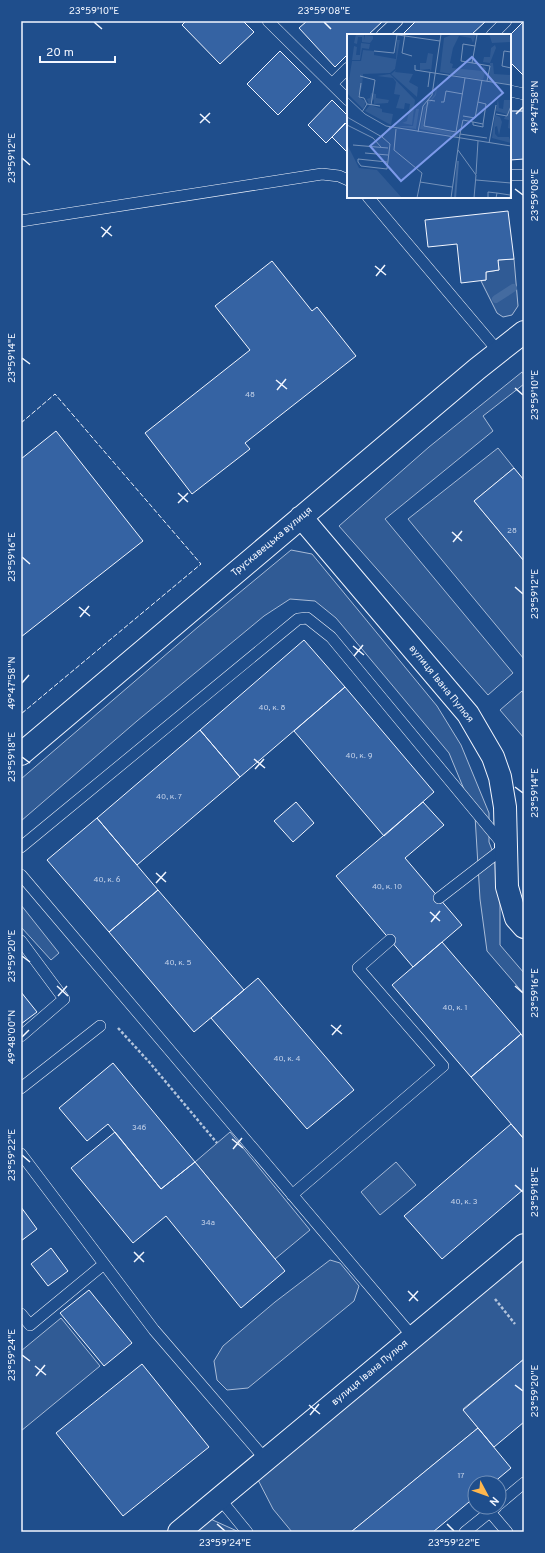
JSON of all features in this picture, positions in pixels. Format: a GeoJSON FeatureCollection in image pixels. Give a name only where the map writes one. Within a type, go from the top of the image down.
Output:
{"type":"FeatureCollection","features":[{"type":"Feature","properties":{"kind":"street","name":"Трускавецька вулиця"},"geometry":{"type":"LineString","coordinates":[[21,754],[300,517],[498,351],[524,332]]}},
{"type":"Feature","properties":{"kind":"street","name":"вулиця Івана Пулюя"},"geometry":{"type":"LineString","coordinates":[[300,517],[468,714],[493,757],[500,777],[505,807],[507,887],[516,918],[524,927]]}},
{"type":"Feature","properties":{"kind":"street","name":"вулиця Івана Пулюя"},"geometry":{"type":"LineString","coordinates":[[179,1532],[524,1245]]}},
{"type":"Feature","properties":{"kind":"lane"},"geometry":{"type":"LineString","coordinates":[[383,34],[397,21]]}},
{"type":"Feature","properties":{"kind":"lane"},"geometry":{"type":"LineString","coordinates":[[493,34],[506,21]]}},
{"type":"Feature","properties":{"kind":"lane"},"geometry":{"type":"LineString","coordinates":[[272,22],[347,99]]}},
{"type":"Feature","properties":{"kind":"lane"},"geometry":{"type":"LineString","coordinates":[[332,84],[347,69]]}},
{"type":"Feature","properties":{"kind":"lane"},"geometry":{"type":"LineString","coordinates":[[511,91],[524,94]]}},
{"type":"Feature","properties":{"kind":"lane"},"geometry":{"type":"LineString","coordinates":[[21,221],[322,174],[339,176],[347,180]]}},
{"type":"Feature","properties":{"kind":"lane"},"geometry":{"type":"LineString","coordinates":[[511,176],[524,175]]}},
{"type":"Feature","properties":{"kind":"lane"},"geometry":{"type":"LineString","coordinates":[[369,198],[498,351]]}},
{"type":"Feature","properties":{"kind":"lane"},"geometry":{"type":"LineString","coordinates":[[21,847],[298,619],[307,618],[331,637],[506,847],[439,898]]}},
{"type":"Feature","properties":{"kind":"lane"},"geometry":{"type":"LineString","coordinates":[[21,875],[413,1338]]}},
{"type":"Feature","properties":{"kind":"lane"},"geometry":{"type":"LineString","coordinates":[[292,1195],[442,1066],[358,968],[390,940]]}},
{"type":"Feature","properties":{"kind":"lane"},"geometry":{"type":"LineString","coordinates":[[21,941],[64,999],[21,1036]]}},
{"type":"Feature","properties":{"kind":"lane"},"geometry":{"type":"LineString","coordinates":[[21,1088],[100,1026]]}},
{"type":"Feature","properties":{"kind":"lane"},"geometry":{"type":"LineString","coordinates":[[21,1154],[154,1330],[266,1460]]}},
{"type":"Feature","properties":{"kind":"lane"},"geometry":{"type":"LineString","coordinates":[[21,1314],[30,1325],[104,1264]]}},
{"type":"Feature","properties":{"kind":"lane"},"geometry":{"type":"LineString","coordinates":[[507,1497],[524,1483]]}},
{"type":"Feature","properties":{"kind":"lane"},"geometry":{"type":"LineString","coordinates":[[220,1499],[247,1532]]}},
{"type":"Feature","properties":{"kind":"lane"},"geometry":{"type":"LineString","coordinates":[[465,1532],[486,1515]]}},
{"type":"Feature","properties":{"kind":"lane"},"geometry":{"type":"LineString","coordinates":[[496,1515],[506,1532]]}},
{"type":"Feature","properties":{"kind":"path"},"geometry":{"type":"LineString","coordinates":[[100,1026],[117,1026],[217,1143]]}},
{"type":"Feature","properties":{"kind":"path"},"geometry":{"type":"LineString","coordinates":[[480,1282],[515,1324]]}},
{"type":"Feature","properties":{"kind":"shaded area"},"geometry":{"type":"Polygon","coordinates":[[[514,259],[518,306],[512,315],[503,317],[497,313],[481,281],[486,280],[486,272],[499,270],[498,260],[514,259]]]}},
{"type":"Feature","properties":{"kind":"shaded area"},"geometry":{"type":"Polygon","coordinates":[[[522,372],[524,375],[524,384],[483,416],[493,431],[385,519],[513,673],[488,695],[339,526],[429,447],[522,372]]]}},
{"type":"Feature","properties":{"kind":"shaded area"},"geometry":{"type":"Polygon","coordinates":[[[498,448],[514,468],[474,501],[524,561],[524,659],[408,519],[498,448]]]}},
{"type":"Feature","properties":{"kind":"shaded area"},"geometry":{"type":"Polygon","coordinates":[[[291,550],[312,554],[437,706],[461,745],[489,813],[489,842],[500,871],[500,945],[524,973],[524,994],[487,951],[480,899],[475,816],[449,753],[336,618],[315,601],[290,599],[264,616],[137,721],[21,821],[21,779],[198,627],[291,550]]]}},
{"type":"Feature","properties":{"kind":"shaded area"},"geometry":{"type":"Polygon","coordinates":[[[522,691],[524,694],[524,738],[500,710],[522,691]]]}},
{"type":"Feature","properties":{"kind":"shaded area"},"geometry":{"type":"Polygon","coordinates":[[[21,905],[59,953],[51,960],[21,927],[21,905]]]}},
{"type":"Feature","properties":{"kind":"shaded area"},"geometry":{"type":"Polygon","coordinates":[[[230,1132],[310,1230],[275,1259],[195,1162],[230,1132]]]}},
{"type":"Feature","properties":{"kind":"shaded area"},"geometry":{"type":"Polygon","coordinates":[[[396,1162],[416,1185],[380,1215],[361,1192],[396,1162]]]}},
{"type":"Feature","properties":{"kind":"shaded area"},"geometry":{"type":"Polygon","coordinates":[[[524,1251],[524,1359],[463,1409],[478,1428],[351,1532],[292,1532],[273,1509],[256,1476],[524,1251]]]}},
{"type":"Feature","properties":{"kind":"shaded area"},"geometry":{"type":"Polygon","coordinates":[[[330,1260],[340,1263],[359,1286],[354,1301],[248,1388],[227,1390],[217,1380],[214,1361],[223,1346],[275,1302],[330,1260]]]}},
{"type":"Feature","properties":{"kind":"shaded area"},"geometry":{"type":"Polygon","coordinates":[[[61,1318],[100,1366],[21,1431],[21,1351],[61,1318]]]}},
{"type":"Feature","properties":{"kind":"shaded area"},"geometry":{"type":"Polygon","coordinates":[[[206,1517],[237,1531],[239,1532],[188,1532],[206,1517]]]}},
{"type":"Feature","properties":{"kind":"building"},"geometry":{"type":"Polygon","coordinates":[[[186,21],[243,21],[254,32],[220,64],[182,25],[186,21]]]}},
{"type":"Feature","properties":{"kind":"building"},"geometry":{"type":"Polygon","coordinates":[[[307,21],[383,21],[369,34],[347,34],[347,55],[335,67],[299,28],[307,21]]]}},
{"type":"Feature","properties":{"kind":"building"},"geometry":{"type":"Polygon","coordinates":[[[416,21],[486,21],[472,34],[403,34],[416,21]]]}},
{"type":"Feature","properties":{"kind":"building"},"geometry":{"type":"Polygon","coordinates":[[[524,21],[524,76],[511,63],[511,34],[524,21]]]}},
{"type":"Feature","properties":{"kind":"building"},"geometry":{"type":"Polygon","coordinates":[[[280,51],[311,82],[278,115],[247,84],[280,51]]]}},
{"type":"Feature","properties":{"kind":"building"},"geometry":{"type":"Polygon","coordinates":[[[332,100],[347,115],[347,122],[326,143],[308,125],[332,100]]]}},
{"type":"Feature","properties":{"kind":"building"},"geometry":{"type":"Polygon","coordinates":[[[511,111],[524,111],[524,159],[511,160],[511,111]]]}},
{"type":"Feature","properties":{"kind":"building"},"geometry":{"type":"Polygon","coordinates":[[[345,123],[347,125],[347,152],[332,137],[345,123]]]}},
{"type":"Feature","properties":{"kind":"building"},"geometry":{"type":"Polygon","coordinates":[[[508,211],[514,259],[498,260],[499,270],[486,272],[486,280],[461,283],[457,244],[428,247],[425,220],[508,211]]]}},
{"type":"Feature","properties":{"kind":"building"},"geometry":{"type":"Polygon","coordinates":[[[272,261],[312,311],[317,307],[356,356],[245,443],[250,449],[192,494],[145,433],[250,350],[215,306],[272,261]]]}},
{"type":"Feature","properties":{"kind":"building"},"geometry":{"type":"Polygon","coordinates":[[[56,431],[143,541],[21,637],[21,459],[56,431]]]}},
{"type":"Feature","properties":{"kind":"building"},"geometry":{"type":"Polygon","coordinates":[[[514,468],[524,480],[524,561],[474,501],[514,468]]]}},
{"type":"Feature","properties":{"kind":"building"},"geometry":{"type":"Polygon","coordinates":[[[304,640],[345,687],[240,777],[200,730],[304,640]]]}},
{"type":"Feature","properties":{"kind":"building"},"geometry":{"type":"Polygon","coordinates":[[[345,687],[434,792],[384,836],[294,731],[345,687]]]}},
{"type":"Feature","properties":{"kind":"building"},"geometry":{"type":"Polygon","coordinates":[[[200,730],[240,777],[137,865],[97,818],[200,730]]]}},
{"type":"Feature","properties":{"kind":"building"},"geometry":{"type":"Polygon","coordinates":[[[296,802],[314,823],[293,842],[274,821],[296,802]]]}},
{"type":"Feature","properties":{"kind":"building"},"geometry":{"type":"Polygon","coordinates":[[[423,802],[444,825],[405,858],[462,925],[413,967],[336,876],[423,802]]]}},
{"type":"Feature","properties":{"kind":"building"},"geometry":{"type":"Polygon","coordinates":[[[97,818],[158,890],[109,932],[47,860],[97,818]]]}},
{"type":"Feature","properties":{"kind":"building"},"geometry":{"type":"Polygon","coordinates":[[[158,890],[244,990],[194,1032],[109,932],[158,890]]]}},
{"type":"Feature","properties":{"kind":"building"},"geometry":{"type":"Polygon","coordinates":[[[442,942],[521,1034],[471,1077],[392,985],[442,942]]]}},
{"type":"Feature","properties":{"kind":"building"},"geometry":{"type":"Polygon","coordinates":[[[258,978],[354,1090],[307,1129],[211,1018],[258,978]]]}},
{"type":"Feature","properties":{"kind":"building"},"geometry":{"type":"Polygon","coordinates":[[[21,992],[37,1012],[21,1024],[21,992]]]}},
{"type":"Feature","properties":{"kind":"building"},"geometry":{"type":"Polygon","coordinates":[[[521,1034],[524,1038],[524,1139],[471,1077],[521,1034]]]}},
{"type":"Feature","properties":{"kind":"building"},"geometry":{"type":"Polygon","coordinates":[[[113,1063],[195,1162],[161,1189],[108,1124],[87,1141],[59,1108],[113,1063]]]}},
{"type":"Feature","properties":{"kind":"building"},"geometry":{"type":"Polygon","coordinates":[[[511,1124],[524,1139],[524,1189],[442,1259],[404,1216],[511,1124]]]}},
{"type":"Feature","properties":{"kind":"building"},"geometry":{"type":"Polygon","coordinates":[[[115,1132],[161,1189],[195,1162],[285,1271],[241,1308],[166,1216],[133,1243],[71,1168],[115,1132]]]}},
{"type":"Feature","properties":{"kind":"building"},"geometry":{"type":"Polygon","coordinates":[[[21,1207],[37,1229],[21,1241],[21,1207]]]}},
{"type":"Feature","properties":{"kind":"building"},"geometry":{"type":"Polygon","coordinates":[[[51,1248],[68,1271],[48,1286],[31,1264],[51,1248]]]}},
{"type":"Feature","properties":{"kind":"building"},"geometry":{"type":"Polygon","coordinates":[[[89,1290],[132,1343],[104,1366],[60,1313],[89,1290]]]}},
{"type":"Feature","properties":{"kind":"building"},"geometry":{"type":"Polygon","coordinates":[[[524,1359],[524,1422],[494,1447],[463,1410],[524,1359]]]}},
{"type":"Feature","properties":{"kind":"building"},"geometry":{"type":"Polygon","coordinates":[[[142,1364],[209,1447],[123,1516],[56,1433],[142,1364]]]}},
{"type":"Feature","properties":{"kind":"building"},"geometry":{"type":"Polygon","coordinates":[[[478,1428],[511,1468],[503,1475],[467,1475],[467,1504],[433,1532],[351,1532],[478,1428]]]}},
{"type":"Feature","properties":{"kind":"waterway"},"geometry":{"type":"LineString","coordinates":[[496,299],[513,288]]}},
{"type":"Feature","properties":{"kind":"fence"},"geometry":{"type":"LineString","coordinates":[[21,423],[55,394],[201,564],[21,714]]}}]}
